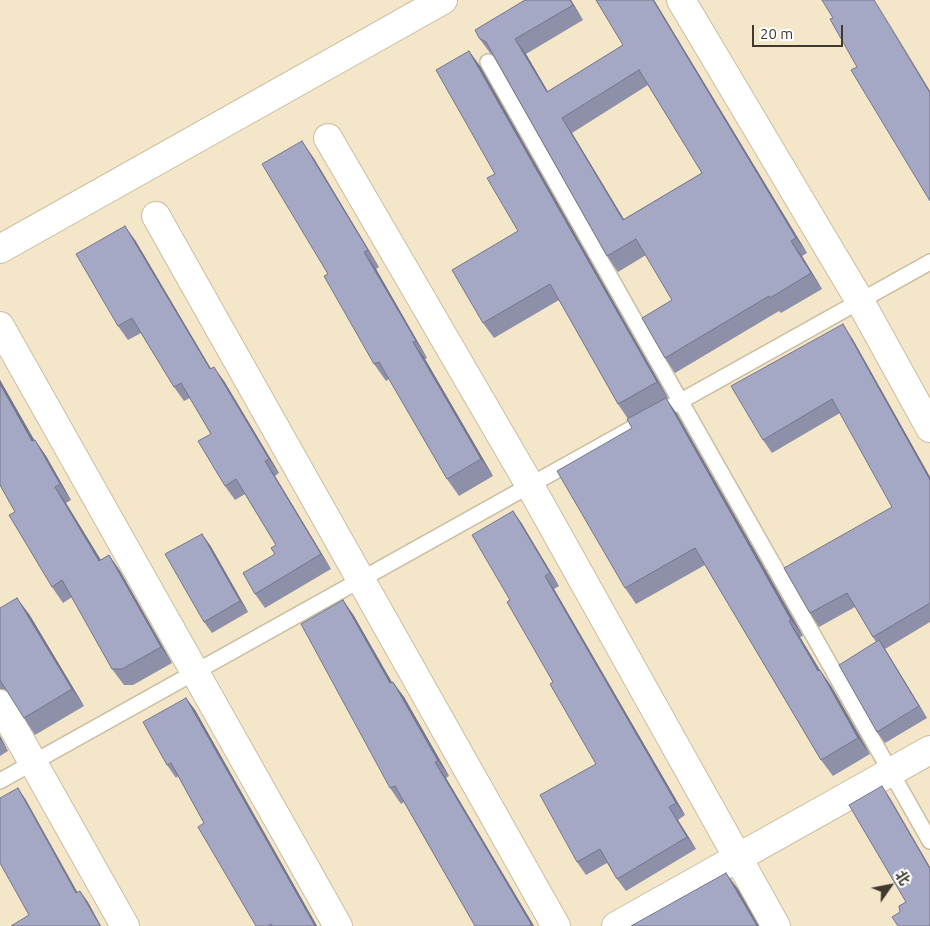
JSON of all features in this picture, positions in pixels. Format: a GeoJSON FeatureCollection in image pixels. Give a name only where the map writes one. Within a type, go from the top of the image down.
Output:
{"type":"FeatureCollection","features":[{"type":"Feature","properties":{"kind":"street"},"geometry":{"type":"LineString","coordinates":[[0,249],[443,0]]}},
{"type":"Feature","properties":{"kind":"street"},"geometry":{"type":"LineString","coordinates":[[681,0],[860,301],[930,428]]}},
{"type":"Feature","properties":{"kind":"street"},"geometry":{"type":"LineString","coordinates":[[328,138],[530,485],[776,926]]}},
{"type":"Feature","properties":{"kind":"street"},"geometry":{"type":"LineString","coordinates":[[156,216],[556,926]]}},
{"type":"Feature","properties":{"kind":"street"},"geometry":{"type":"LineString","coordinates":[[0,326],[338,926]]}},
{"type":"Feature","properties":{"kind":"street"},"geometry":{"type":"LineString","coordinates":[[0,704],[125,926]]}},
{"type":"Feature","properties":{"kind":"street"},"geometry":{"type":"LineString","coordinates":[[616,926],[930,750]]}},
{"type":"Feature","properties":{"kind":"lane"},"geometry":{"type":"LineString","coordinates":[[488,62],[930,841]]}},
{"type":"Feature","properties":{"kind":"lane"},"geometry":{"type":"LineString","coordinates":[[0,781],[930,262]]}},
{"type":"Feature","properties":{"kind":"building"},"geometry":{"type":"Polygon","coordinates":[[[525,0],[570,0],[573,5],[515,39],[547,92],[623,45],[596,0],[653,0],[796,238],[791,241],[811,273],[665,358],[642,318],[672,300],[636,239],[607,256],[486,42],[479,38],[475,30],[525,0]],[[639,70],[562,118],[623,220],[702,173],[639,70]]]}},
{"type":"Feature","properties":{"kind":"building"},"geometry":{"type":"Polygon","coordinates":[[[822,0],[874,0],[930,93],[930,201],[851,70],[857,67],[830,19],[833,18],[822,0]]]}},
{"type":"Feature","properties":{"kind":"building"},"geometry":{"type":"Polygon","coordinates":[[[469,51],[657,382],[618,404],[550,284],[483,323],[452,270],[518,231],[487,178],[495,174],[436,70],[469,51]]]}},
{"type":"Feature","properties":{"kind":"building"},"geometry":{"type":"Polygon","coordinates":[[[302,141],[368,250],[364,252],[416,341],[413,342],[481,459],[447,479],[379,362],[374,364],[324,276],[328,274],[262,164],[302,141]]]}},
{"type":"Feature","properties":{"kind":"building"},"geometry":{"type":"Polygon","coordinates":[[[125,226],[210,369],[214,367],[269,459],[265,461],[321,554],[255,594],[243,573],[275,554],[271,548],[276,545],[236,479],[225,486],[198,441],[211,434],[181,383],[174,387],[132,318],[118,326],[76,254],[125,226]]]}},
{"type":"Feature","properties":{"kind":"building"},"geometry":{"type":"Polygon","coordinates":[[[843,324],[930,480],[930,603],[873,637],[847,593],[810,613],[784,568],[892,507],[832,399],[763,440],[731,386],[843,324]]]}},
{"type":"Feature","properties":{"kind":"building"},"geometry":{"type":"Polygon","coordinates":[[[0,384],[32,441],[35,440],[60,484],[55,487],[99,561],[109,555],[161,647],[122,669],[112,669],[62,580],[52,587],[9,515],[15,512],[0,485],[0,384]]]}},
{"type":"Feature","properties":{"kind":"building"},"geometry":{"type":"Polygon","coordinates":[[[666,398],[791,620],[789,621],[818,671],[820,670],[858,738],[821,760],[695,548],[625,588],[557,471],[632,428],[627,419],[666,398]]]}},
{"type":"Feature","properties":{"kind":"building"},"geometry":{"type":"Polygon","coordinates":[[[513,511],[550,573],[545,576],[676,803],[669,807],[687,837],[617,879],[600,849],[577,862],[540,795],[596,764],[550,684],[553,682],[507,602],[510,600],[472,535],[513,511]]]}},
{"type":"Feature","properties":{"kind":"building"},"geometry":{"type":"Polygon","coordinates":[[[202,534],[240,601],[204,622],[165,554],[202,534]]]}},
{"type":"Feature","properties":{"kind":"building"},"geometry":{"type":"Polygon","coordinates":[[[17,598],[72,689],[24,718],[0,680],[0,608],[17,598]]]}},
{"type":"Feature","properties":{"kind":"building"},"geometry":{"type":"Polygon","coordinates":[[[343,600],[390,683],[393,682],[438,761],[435,762],[531,924],[529,926],[475,926],[395,786],[390,788],[301,624],[343,600]]]}},
{"type":"Feature","properties":{"kind":"building"},"geometry":{"type":"Polygon","coordinates":[[[879,640],[919,706],[877,732],[839,665],[879,640]]]}},
{"type":"Feature","properties":{"kind":"building"},"geometry":{"type":"Polygon","coordinates":[[[186,698],[315,926],[272,926],[271,924],[268,926],[256,926],[198,827],[204,823],[171,763],[167,765],[143,722],[186,698]]]}},
{"type":"Feature","properties":{"kind":"building"},"geometry":{"type":"Polygon","coordinates":[[[882,786],[930,869],[930,926],[898,926],[892,917],[900,912],[899,906],[906,902],[849,805],[882,786]]]}},
{"type":"Feature","properties":{"kind":"building"},"geometry":{"type":"Polygon","coordinates":[[[18,788],[76,893],[80,891],[100,926],[11,926],[29,915],[0,863],[0,798],[18,788]]]}},
{"type":"Feature","properties":{"kind":"building"},"geometry":{"type":"Polygon","coordinates":[[[726,873],[757,926],[631,926],[726,873]]]}}]}
